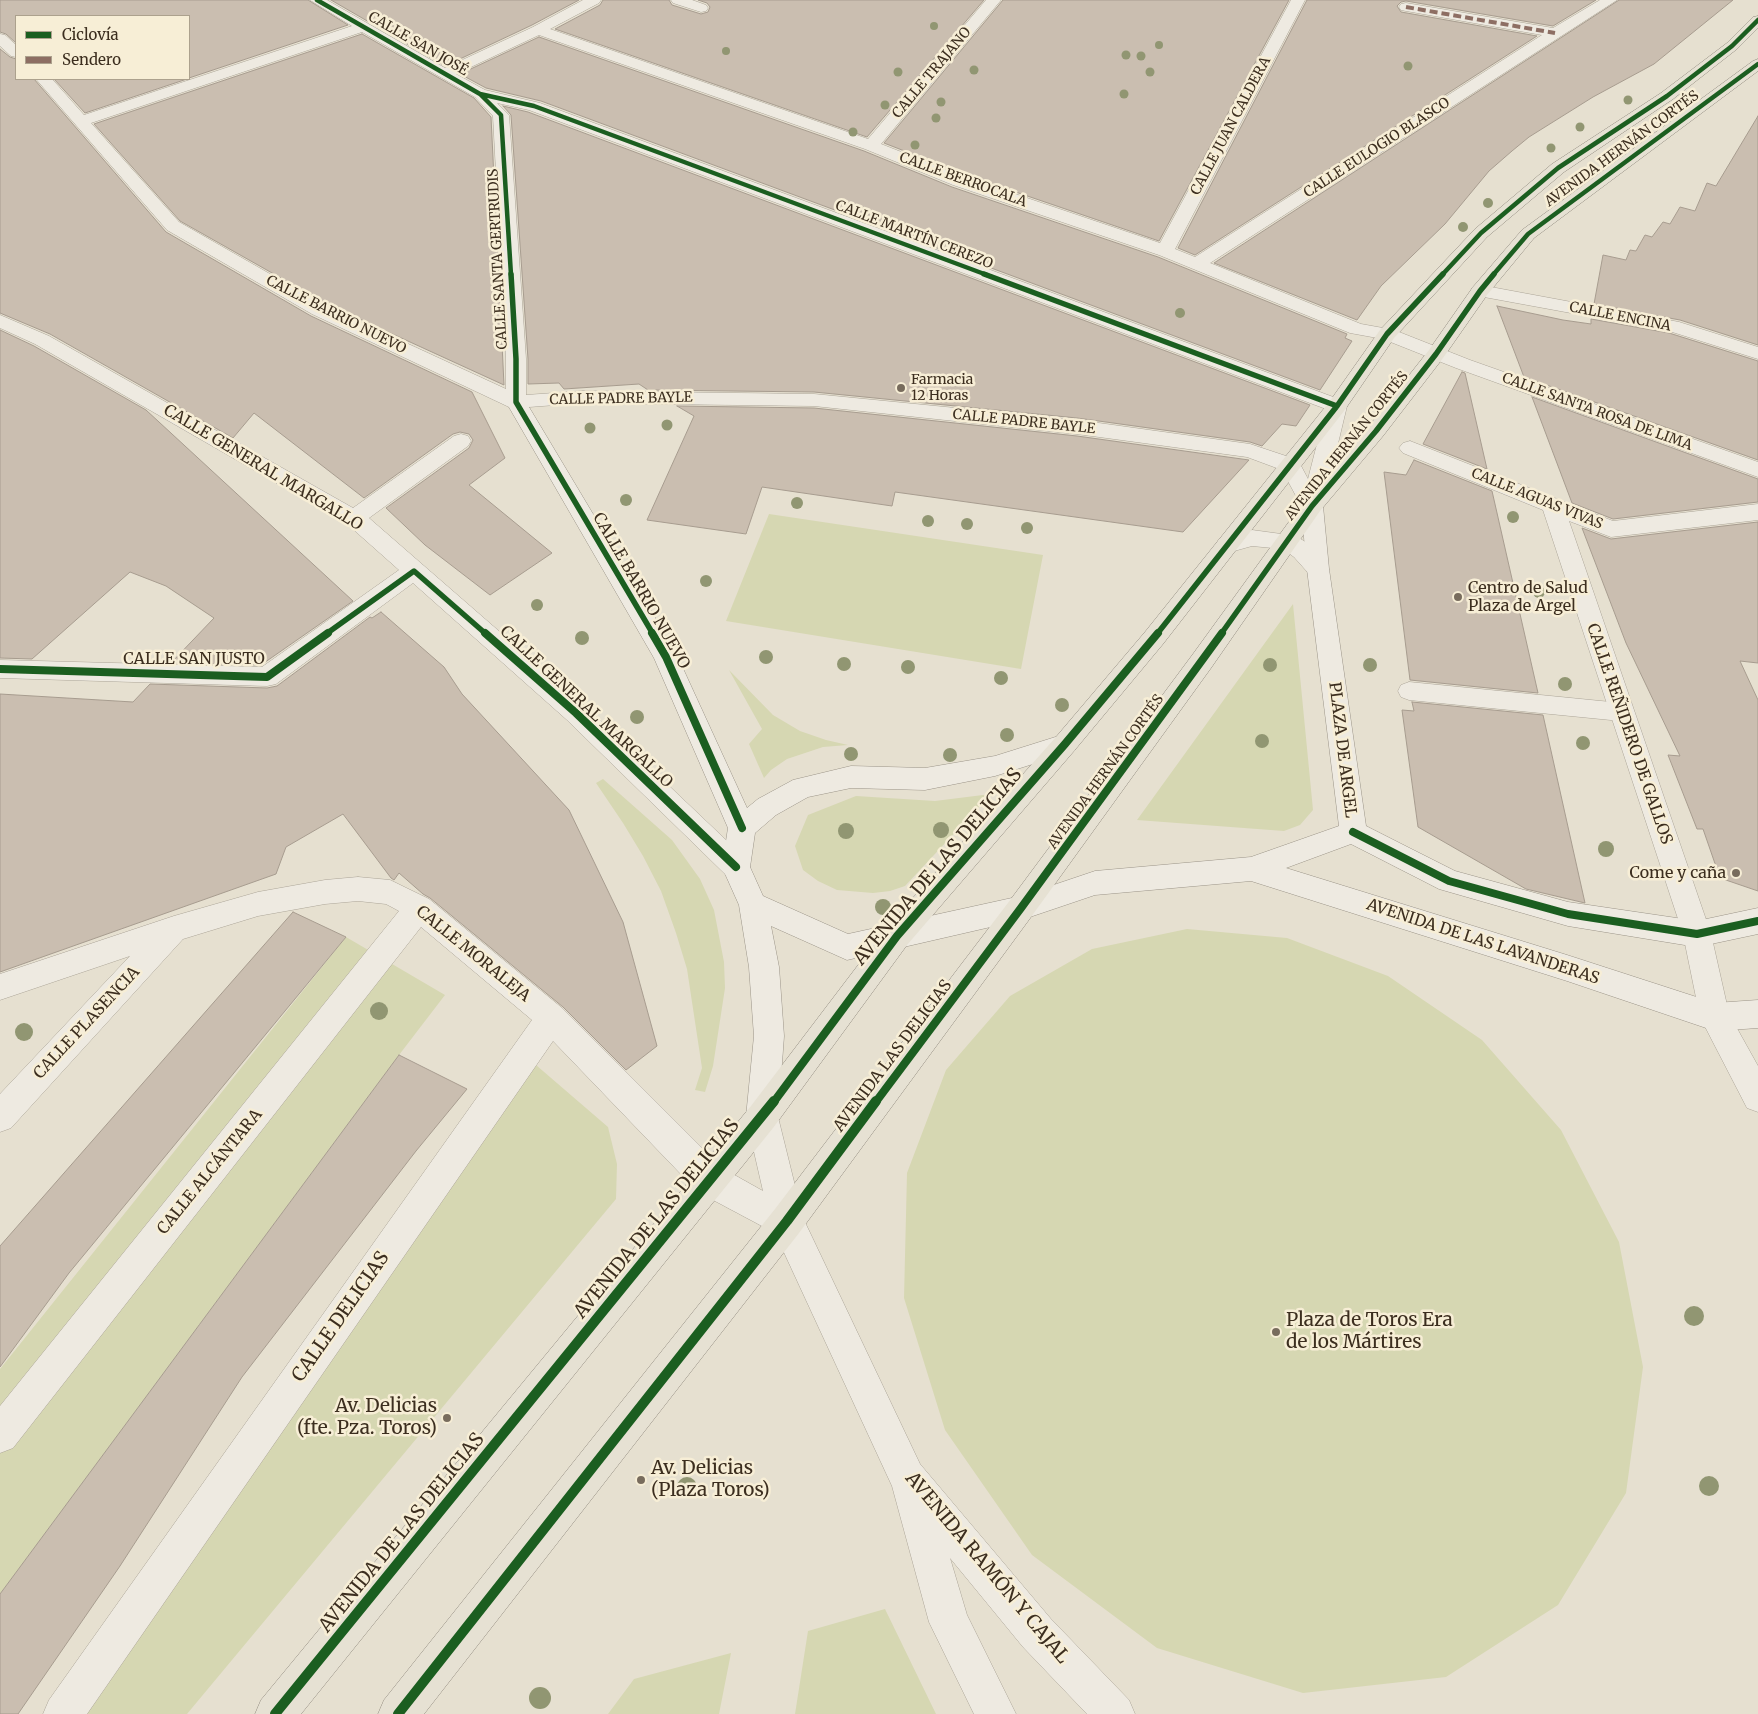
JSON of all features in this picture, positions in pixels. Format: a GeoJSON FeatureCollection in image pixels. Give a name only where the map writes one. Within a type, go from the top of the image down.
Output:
{"type":"FeatureCollection","features":[{"type":"Feature","properties":{"kind":"main road","name":"AVENIDA HERNÁN CORTÉS"},"geometry":{"type":"LineString","coordinates":[[1065,744],[1154,638],[1290,465],[1336,406],[1387,334],[1488,227],[1558,168],[1667,96],[1732,46],[1758,20]]}},
{"type":"Feature","properties":{"kind":"main road","name":"AVENIDA HERNÁN CORTÉS"},"geometry":{"type":"LineString","coordinates":[[1021,908],[1288,542],[1312,506],[1376,431],[1436,354],[1480,291],[1528,234],[1758,64]]}},
{"type":"Feature","properties":{"kind":"main road","name":"AVENIDA DE LAS DELICIAS"},"geometry":{"type":"LineString","coordinates":[[275,1714],[762,1117],[896,936],[1065,744]]}},
{"type":"Feature","properties":{"kind":"main road","name":"AVENIDA LAS DELICIAS"},"geometry":{"type":"LineString","coordinates":[[787,1221],[1021,908]]}},
{"type":"Feature","properties":{"kind":"main road"},"geometry":{"type":"LineString","coordinates":[[398,1714],[787,1221]]}},
{"type":"Feature","properties":{"kind":"street","name":"CALLE SAN JOSÉ"},"geometry":{"type":"LineString","coordinates":[[317,0],[480,94]]}},
{"type":"Feature","properties":{"kind":"street"},"geometry":{"type":"LineString","coordinates":[[444,74],[538,30],[594,0]]}},
{"type":"Feature","properties":{"kind":"street"},"geometry":{"type":"LineString","coordinates":[[678,0],[701,8]]}},
{"type":"Feature","properties":{"kind":"street","name":"CALLE TRAJANO"},"geometry":{"type":"LineString","coordinates":[[871,146],[994,0]]}},
{"type":"Feature","properties":{"kind":"street","name":"CALLE JUAN CALDERA"},"geometry":{"type":"LineString","coordinates":[[1165,251],[1298,0]]}},
{"type":"Feature","properties":{"kind":"street","name":"CALLE EULOGIO BLASCO"},"geometry":{"type":"LineString","coordinates":[[1198,263],[1555,32],[1610,0]]}},
{"type":"Feature","properties":{"kind":"street"},"geometry":{"type":"LineString","coordinates":[[1406,7],[1555,32]]}},
{"type":"Feature","properties":{"kind":"street"},"geometry":{"type":"LineString","coordinates":[[80,121],[363,27]]}},
{"type":"Feature","properties":{"kind":"street","name":"CALLE BERROCALA"},"geometry":{"type":"LineString","coordinates":[[538,30],[871,146],[959,181],[1198,263],[1357,329],[1387,334]]}},
{"type":"Feature","properties":{"kind":"street"},"geometry":{"type":"LineString","coordinates":[[0,38],[15,52]]}},
{"type":"Feature","properties":{"kind":"street","name":"CALLE BARRIO NUEVO"},"geometry":{"type":"LineString","coordinates":[[45,80],[173,226],[319,310],[516,402],[666,657],[742,828]]}},
{"type":"Feature","properties":{"kind":"street"},"geometry":{"type":"LineString","coordinates":[[480,94],[502,115],[520,106],[534,106]]}},
{"type":"Feature","properties":{"kind":"street","name":"CALLE MARTÍN CEREZO"},"geometry":{"type":"LineString","coordinates":[[480,94],[534,106],[1336,406]]}},
{"type":"Feature","properties":{"kind":"street","name":"CALLE SANTA GERTRUDIS"},"geometry":{"type":"LineString","coordinates":[[502,115],[516,359],[516,402]]}},
{"type":"Feature","properties":{"kind":"street","name":"CALLE ENCINA"},"geometry":{"type":"LineString","coordinates":[[1480,291],[1672,326],[1758,353]]}},
{"type":"Feature","properties":{"kind":"street","name":"CALLE GENERAL MARGALLO"},"geometry":{"type":"LineString","coordinates":[[0,321],[42,340],[354,518],[576,713],[736,867],[753,905],[764,967],[769,1036],[762,1117]]}},
{"type":"Feature","properties":{"kind":"street"},"geometry":{"type":"LineString","coordinates":[[1387,334],[1436,354]]}},
{"type":"Feature","properties":{"kind":"street","name":"CALLE SANTA ROSA DE LIMA"},"geometry":{"type":"LineString","coordinates":[[1436,354],[1758,470]]}},
{"type":"Feature","properties":{"kind":"street","name":"CALLE PADRE BAYLE"},"geometry":{"type":"LineString","coordinates":[[516,402],[582,397],[814,400],[1077,427],[1250,451],[1290,465]]}},
{"type":"Feature","properties":{"kind":"street","name":"AVENIDA HERNÁN CORTÉS"},"geometry":{"type":"LineString","coordinates":[[1312,506],[1336,406]]}},
{"type":"Feature","properties":{"kind":"street"},"geometry":{"type":"LineString","coordinates":[[354,518],[461,441]]}},
{"type":"Feature","properties":{"kind":"street","name":"CALLE AGUAS VIVAS"},"geometry":{"type":"LineString","coordinates":[[1410,448],[1611,529],[1758,512]]}},
{"type":"Feature","properties":{"kind":"street","name":"AVENIDA HERNÁN CORTÉS"},"geometry":{"type":"LineString","coordinates":[[1290,465],[1312,506]]}},
{"type":"Feature","properties":{"kind":"street","name":"PLAZA DE ARGEL"},"geometry":{"type":"LineString","coordinates":[[1021,908],[1095,884],[1251,869],[1353,832],[1318,569],[1312,506]]}},
{"type":"Feature","properties":{"kind":"street","name":"CALLE REÑIDERO DE GALLOS"},"geometry":{"type":"LineString","coordinates":[[1553,506],[1697,934]]}},
{"type":"Feature","properties":{"kind":"street"},"geometry":{"type":"LineString","coordinates":[[1227,545],[1252,538],[1288,542],[1302,551],[1318,569]]}},
{"type":"Feature","properties":{"kind":"street","name":"CALLE SAN JUSTO"},"geometry":{"type":"LineString","coordinates":[[0,669],[267,677],[414,571]]}},
{"type":"Feature","properties":{"kind":"street"},"geometry":{"type":"LineString","coordinates":[[736,867],[742,828],[767,807],[802,788],[852,777],[925,778],[995,766],[1065,744]]}},
{"type":"Feature","properties":{"kind":"street"},"geometry":{"type":"LineString","coordinates":[[1353,832],[1449,881],[1568,914],[1697,934],[1758,921]]}},
{"type":"Feature","properties":{"kind":"street","name":"AVENIDA DE LAS LAVANDERAS"},"geometry":{"type":"LineString","coordinates":[[1251,869],[1558,965],[1715,1018],[1758,1014]]}},
{"type":"Feature","properties":{"kind":"street","name":"CALLE MORALEJA"},"geometry":{"type":"LineString","coordinates":[[0,987],[174,929],[258,904],[325,892],[358,889],[390,892],[420,908],[551,1018],[710,1180],[787,1221]]}},
{"type":"Feature","properties":{"kind":"street"},"geometry":{"type":"LineString","coordinates":[[753,905],[847,948],[1021,908]]}},
{"type":"Feature","properties":{"kind":"street","name":"CALLE ALCÁNTARA"},"geometry":{"type":"LineString","coordinates":[[0,1435],[420,908]]}},
{"type":"Feature","properties":{"kind":"street","name":"CALLE PLASENCIA"},"geometry":{"type":"LineString","coordinates":[[0,1117],[174,929]]}},
{"type":"Feature","properties":{"kind":"street"},"geometry":{"type":"LineString","coordinates":[[1697,934],[1715,1018],[1758,1096]]}},
{"type":"Feature","properties":{"kind":"street","name":"CALLE DELICIAS"},"geometry":{"type":"LineString","coordinates":[[63,1714],[551,1018]]}},
{"type":"Feature","properties":{"kind":"street"},"geometry":{"type":"LineString","coordinates":[[762,1117],[787,1221]]}},
{"type":"Feature","properties":{"kind":"street","name":"AVENIDA RAMÓN Y CAJAL"},"geometry":{"type":"LineString","coordinates":[[787,1221],[907,1477],[1038,1633],[1115,1714]]}},
{"type":"Feature","properties":{"kind":"street"},"geometry":{"type":"LineString","coordinates":[[907,1477],[949,1622],[996,1714]]}},
{"type":"Feature","properties":{"kind":"lane"},"geometry":{"type":"LineString","coordinates":[[1409,691],[1621,712]]}},
{"type":"Feature","properties":{"kind":"green space"},"geometry":{"type":"Polygon","coordinates":[[[769,514],[1043,555],[1021,669],[726,621],[769,514]]]}},
{"type":"Feature","properties":{"kind":"green space"},"geometry":{"type":"Polygon","coordinates":[[[1293,604],[1313,810],[1300,825],[1284,831],[1137,820],[1293,604]]]}},
{"type":"Feature","properties":{"kind":"green space"},"geometry":{"type":"Polygon","coordinates":[[[729,670],[773,715],[800,731],[848,745],[823,747],[787,759],[771,770],[764,778],[749,744],[762,729],[729,670]]]}},
{"type":"Feature","properties":{"kind":"green space"},"geometry":{"type":"Polygon","coordinates":[[[603,779],[672,840],[700,879],[714,910],[724,962],[725,988],[713,1066],[705,1092],[695,1090],[702,1068],[687,969],[676,933],[661,891],[643,856],[596,783],[603,779]]]}},
{"type":"Feature","properties":{"kind":"green space"},"geometry":{"type":"Polygon","coordinates":[[[991,794],[905,886],[890,891],[873,893],[837,890],[818,881],[803,870],[795,846],[808,815],[856,796],[935,801],[991,794]]]}},
{"type":"Feature","properties":{"kind":"green space","name":"Plaza de Toros Era de los Mártires"},"geometry":{"type":"Polygon","coordinates":[[[1187,929],[1287,938],[1388,976],[1482,1040],[1561,1130],[1619,1242],[1643,1367],[1626,1493],[1558,1605],[1446,1677],[1303,1693],[1157,1648],[1032,1555],[945,1430],[904,1298],[907,1173],[946,1070],[1010,996],[1092,949],[1187,929]]]}},
{"type":"Feature","properties":{"kind":"green space"},"geometry":{"type":"Polygon","coordinates":[[[346,937],[445,995],[0,1594],[0,1369],[346,937]]]}},
{"type":"Feature","properties":{"kind":"green space"},"geometry":{"type":"Polygon","coordinates":[[[536,1065],[608,1127],[617,1164],[616,1199],[187,1714],[85,1714],[536,1065]]]}},
{"type":"Feature","properties":{"kind":"green space"},"geometry":{"type":"Polygon","coordinates":[[[885,1609],[936,1714],[795,1714],[808,1631],[885,1609]]]}},
{"type":"Feature","properties":{"kind":"green space"},"geometry":{"type":"Polygon","coordinates":[[[731,1653],[719,1714],[608,1714],[634,1679],[731,1653]]]}},
{"type":"Feature","properties":{"kind":"building"},"geometry":{"type":"Polygon","coordinates":[[[0,0],[308,0],[348,25],[190,78],[190,15],[15,15],[15,42],[6,34],[0,32],[0,0]]]}},
{"type":"Feature","properties":{"kind":"building"},"geometry":{"type":"Polygon","coordinates":[[[331,0],[579,0],[532,25],[445,66],[331,0]]]}},
{"type":"Feature","properties":{"kind":"building"},"geometry":{"type":"Polygon","coordinates":[[[603,0],[669,0],[672,5],[701,14],[708,12],[710,7],[707,3],[698,0],[984,0],[867,137],[555,29],[600,5],[603,0]]]}},
{"type":"Feature","properties":{"kind":"building"},"geometry":{"type":"Polygon","coordinates":[[[1003,0],[1289,0],[1159,241],[966,175],[884,143],[1003,0]]]}},
{"type":"Feature","properties":{"kind":"building"},"geometry":{"type":"Polygon","coordinates":[[[1307,0],[1596,0],[1553,26],[1406,1],[1401,2],[1397,6],[1401,12],[1537,36],[1195,255],[1178,248],[1307,0]]]}},
{"type":"Feature","properties":{"kind":"building"},"geometry":{"type":"Polygon","coordinates":[[[1619,0],[1733,0],[1654,64],[1593,97],[1529,137],[1512,151],[1489,171],[1445,224],[1381,286],[1357,320],[1214,263],[1619,0]]]}},
{"type":"Feature","properties":{"kind":"building"},"geometry":{"type":"Polygon","coordinates":[[[362,34],[474,98],[491,117],[504,385],[327,304],[180,221],[94,124],[362,34]]]}},
{"type":"Feature","properties":{"kind":"building"},"geometry":{"type":"Polygon","coordinates":[[[539,37],[864,151],[952,187],[1158,257],[1347,334],[1345,338],[1352,341],[1320,390],[541,101],[486,88],[460,74],[539,37]]]}},
{"type":"Feature","properties":{"kind":"building"},"geometry":{"type":"Polygon","coordinates":[[[0,49],[15,59],[15,80],[35,80],[166,232],[311,316],[472,392],[505,458],[469,485],[552,553],[490,595],[425,545],[386,508],[469,448],[473,440],[469,434],[460,432],[453,434],[364,498],[254,413],[233,438],[50,334],[0,313],[0,49]]]}},
{"type":"Feature","properties":{"kind":"building"},"geometry":{"type":"Polygon","coordinates":[[[55,80],[184,80],[85,113],[55,80]]]}},
{"type":"Feature","properties":{"kind":"building"},"geometry":{"type":"Polygon","coordinates":[[[503,106],[528,112],[1310,405],[1296,426],[1282,424],[1262,446],[1250,442],[1077,418],[814,392],[648,390],[639,384],[564,389],[559,383],[528,384],[528,359],[511,115],[503,106]]]}},
{"type":"Feature","properties":{"kind":"building"},"geometry":{"type":"Polygon","coordinates":[[[1758,116],[1758,345],[1680,320],[1594,304],[1603,255],[1626,260],[1630,250],[1636,251],[1645,235],[1652,237],[1663,222],[1670,224],[1680,207],[1695,211],[1707,183],[1716,186],[1758,116]]]}},
{"type":"Feature","properties":{"kind":"building"},"geometry":{"type":"Polygon","coordinates":[[[1497,306],[1563,320],[1591,324],[1591,319],[1669,333],[1758,361],[1758,460],[1524,377],[1497,306]]]}},
{"type":"Feature","properties":{"kind":"building"},"geometry":{"type":"Polygon","coordinates":[[[0,330],[34,346],[146,410],[353,601],[261,665],[171,663],[214,618],[166,586],[130,572],[32,659],[0,658],[0,330]]]}},
{"type":"Feature","properties":{"kind":"building"},"geometry":{"type":"Polygon","coordinates":[[[1462,372],[1465,373],[1487,469],[1423,444],[1462,372]]]}},
{"type":"Feature","properties":{"kind":"building"},"geometry":{"type":"Polygon","coordinates":[[[1532,397],[1758,479],[1758,502],[1613,519],[1572,503],[1532,397]]]}},
{"type":"Feature","properties":{"kind":"building"},"geometry":{"type":"Polygon","coordinates":[[[677,406],[814,408],[1077,436],[1249,460],[1183,532],[895,492],[892,506],[762,487],[746,534],[647,520],[694,416],[677,406]]]}},
{"type":"Feature","properties":{"kind":"building","name":"Centro de Salud Plaza de Argel"},"geometry":{"type":"Polygon","coordinates":[[[1414,460],[1492,491],[1538,693],[1410,680],[1384,472],[1406,475],[1414,460]]]}},
{"type":"Feature","properties":{"kind":"building"},"geometry":{"type":"Polygon","coordinates":[[[1758,522],[1758,663],[1740,661],[1758,700],[1758,891],[1720,878],[1703,829],[1697,829],[1668,755],[1680,756],[1626,643],[1582,528],[1611,539],[1758,522]]]}},
{"type":"Feature","properties":{"kind":"building"},"geometry":{"type":"Polygon","coordinates":[[[381,612],[444,667],[462,694],[569,810],[623,922],[657,1046],[626,1070],[563,1007],[430,898],[399,873],[394,880],[391,878],[343,814],[286,847],[276,874],[0,972],[0,694],[133,702],[150,684],[267,688],[277,686],[370,617],[372,618],[381,612]]]}},
{"type":"Feature","properties":{"kind":"building"},"geometry":{"type":"Polygon","coordinates":[[[1412,702],[1543,715],[1585,903],[1526,889],[1418,827],[1402,710],[1414,711],[1412,702]]]}},
{"type":"Feature","properties":{"kind":"building"},"geometry":{"type":"Polygon","coordinates":[[[293,912],[346,937],[69,1273],[0,1367],[0,1246],[293,912]]]}},
{"type":"Feature","properties":{"kind":"building"},"geometry":{"type":"Polygon","coordinates":[[[399,1055],[467,1089],[416,1151],[242,1377],[120,1566],[18,1714],[0,1714],[0,1594],[399,1055]]]}},
{"type":"Feature","properties":{"kind":"marked path"},"geometry":{"type":"LineString","coordinates":[[1406,7],[1555,33]]}},
{"type":"Feature","properties":{"kind":"cycle path"},"geometry":{"type":"LineString","coordinates":[[317,0],[480,94],[534,106],[1337,406]]}},
{"type":"Feature","properties":{"kind":"cycle path"},"geometry":{"type":"LineString","coordinates":[[275,1714],[762,1117],[897,936],[1065,744],[1154,638],[1337,406],[1387,334],[1481,233],[1558,168],[1667,96],[1732,46],[1758,20]]}},
{"type":"Feature","properties":{"kind":"cycle path"},"geometry":{"type":"LineString","coordinates":[[398,1714],[787,1221],[1021,908],[1202,661],[1312,506],[1376,431],[1436,354],[1480,291],[1528,234],[1758,64]]}},
{"type":"Feature","properties":{"kind":"cycle path"},"geometry":{"type":"LineString","coordinates":[[480,94],[501,115],[516,359],[516,402],[666,657],[742,828]]}},
{"type":"Feature","properties":{"kind":"cycle path"},"geometry":{"type":"LineString","coordinates":[[0,669],[267,677],[414,571],[576,713],[736,867]]}},
{"type":"Feature","properties":{"kind":"cycle path"},"geometry":{"type":"LineString","coordinates":[[1353,832],[1449,881],[1568,914],[1697,934],[1758,921]]}},
{"type":"Feature","properties":{"kind":"place","name":"Farmacia 12 Horas"},"geometry":{"type":"Point","coordinates":[901,388]}},
{"type":"Feature","properties":{"kind":"place","name":"Centro de Salud Plaza de Argel"},"geometry":{"type":"Point","coordinates":[1458,597]}},
{"type":"Feature","properties":{"kind":"place","name":"Come y caña"},"geometry":{"type":"Point","coordinates":[1736,873]}},
{"type":"Feature","properties":{"kind":"place","name":"Plaza de Toros Era de los Mártires"},"geometry":{"type":"Point","coordinates":[1276,1332]}},
{"type":"Feature","properties":{"kind":"place","name":"Av. Delicias (fte. Pza. Toros)"},"geometry":{"type":"Point","coordinates":[447,1418]}},
{"type":"Feature","properties":{"kind":"place","name":"Av. Delicias (Plaza Toros)"},"geometry":{"type":"Point","coordinates":[641,1480]}}]}
